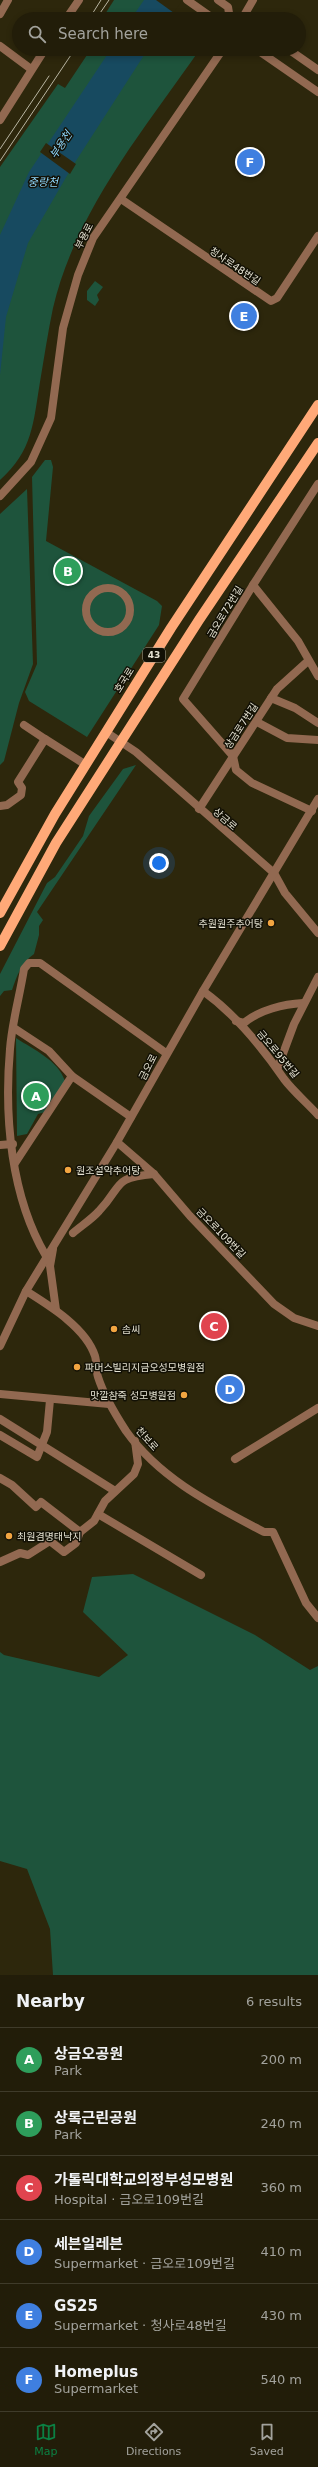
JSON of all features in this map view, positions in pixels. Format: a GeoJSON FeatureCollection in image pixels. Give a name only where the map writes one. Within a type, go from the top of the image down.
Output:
{"type":"FeatureCollection","features":[{"type":"Feature","properties":{"kind":"main road","name":"호국로"},"geometry":{"type":"LineString","coordinates":[[0,913],[55,814],[86,764],[171,628],[318,404]]}},
{"type":"Feature","properties":{"kind":"main road","name":"43"},"geometry":{"type":"LineString","coordinates":[[0,946],[56,843],[199,620],[318,443]]}},
{"type":"Feature","properties":{"kind":"street"},"geometry":{"type":"LineString","coordinates":[[0,14],[8,0]]}},
{"type":"Feature","properties":{"kind":"street"},"geometry":{"type":"LineString","coordinates":[[71,12],[79,0]]}},
{"type":"Feature","properties":{"kind":"street"},"geometry":{"type":"LineString","coordinates":[[187,0],[204,12]]}},
{"type":"Feature","properties":{"kind":"street"},"geometry":{"type":"LineString","coordinates":[[247,12],[253,0]]}},
{"type":"Feature","properties":{"kind":"street"},"geometry":{"type":"LineString","coordinates":[[220,2],[228,7],[229,12]]}},
{"type":"Feature","properties":{"kind":"street"},"geometry":{"type":"LineString","coordinates":[[0,46],[12,55]]}},
{"type":"Feature","properties":{"kind":"street"},"geometry":{"type":"LineString","coordinates":[[13,56],[31,69]]}},
{"type":"Feature","properties":{"kind":"street"},"geometry":{"type":"LineString","coordinates":[[0,119],[40,56]]}},
{"type":"Feature","properties":{"kind":"street","name":"부용로"},"geometry":{"type":"LineString","coordinates":[[0,496],[31,462],[51,418],[63,328],[78,275],[93,238],[121,200],[218,56]]}},
{"type":"Feature","properties":{"kind":"street"},"geometry":{"type":"LineString","coordinates":[[266,56],[318,92]]}},
{"type":"Feature","properties":{"kind":"street"},"geometry":{"type":"LineString","coordinates":[[298,56],[318,70]]}},
{"type":"Feature","properties":{"kind":"street","name":"청사로48번길"},"geometry":{"type":"LineString","coordinates":[[121,200],[271,301],[277,298],[318,236]]}},
{"type":"Feature","properties":{"kind":"street"},"geometry":{"type":"LineString","coordinates":[[253,585],[318,484]]}},
{"type":"Feature","properties":{"kind":"street","name":"금오로72번길"},"geometry":{"type":"LineString","coordinates":[[233,756],[183,699],[185,693],[253,585],[298,640],[308,661],[318,676]]}},
{"type":"Feature","properties":{"kind":"street"},"geometry":{"type":"LineString","coordinates":[[115,588],[127,598],[130,608],[129,618],[119,629],[109,632],[100,631],[91,626],[86,617],[86,603],[91,594],[100,589],[115,588]]}},
{"type":"Feature","properties":{"kind":"street","name":"상금로7번길"},"geometry":{"type":"LineString","coordinates":[[198,809],[257,722],[271,698],[277,690],[308,661]]}},
{"type":"Feature","properties":{"kind":"street"},"geometry":{"type":"LineString","coordinates":[[271,698],[294,708],[318,723]]}},
{"type":"Feature","properties":{"kind":"street"},"geometry":{"type":"LineString","coordinates":[[257,722],[287,738],[318,740]]}},
{"type":"Feature","properties":{"kind":"street"},"geometry":{"type":"LineString","coordinates":[[24,725],[86,764]]}},
{"type":"Feature","properties":{"kind":"street","name":"상금로"},"geometry":{"type":"LineString","coordinates":[[106,732],[121,741],[274,873],[285,893],[318,933]]}},
{"type":"Feature","properties":{"kind":"street"},"geometry":{"type":"LineString","coordinates":[[0,806],[7,804],[21,795],[22,788],[18,782],[45,739]]}},
{"type":"Feature","properties":{"kind":"street"},"geometry":{"type":"LineString","coordinates":[[233,756],[236,770],[252,783],[312,811]]}},
{"type":"Feature","properties":{"kind":"street","name":"금오로"},"geometry":{"type":"LineString","coordinates":[[0,1346],[26,1291],[46,1256],[132,1117],[162,1064],[166,1053],[202,991],[318,799]]}},
{"type":"Feature","properties":{"kind":"street"},"geometry":{"type":"LineString","coordinates":[[46,1256],[32,1227],[15,1163],[9,1116],[10,1049],[24,969],[29,963],[37,961],[166,1053]]}},
{"type":"Feature","properties":{"kind":"street"},"geometry":{"type":"LineString","coordinates":[[278,1067],[303,1003],[318,977]]}},
{"type":"Feature","properties":{"kind":"street","name":"금오로95번길"},"geometry":{"type":"LineString","coordinates":[[202,991],[222,1006],[278,1067],[284,1079],[318,1115]]}},
{"type":"Feature","properties":{"kind":"street"},"geometry":{"type":"LineString","coordinates":[[236,1021],[244,1023],[252,1017],[289,1004],[303,1003]]}},
{"type":"Feature","properties":{"kind":"street"},"geometry":{"type":"LineString","coordinates":[[14,1028],[49,1051],[72,1076],[132,1117]]}},
{"type":"Feature","properties":{"kind":"street"},"geometry":{"type":"LineString","coordinates":[[15,1163],[72,1076]]}},
{"type":"Feature","properties":{"kind":"street","name":"금오로109번길"},"geometry":{"type":"LineString","coordinates":[[117,1142],[154,1174],[190,1216],[274,1304],[294,1318],[318,1326]]}},
{"type":"Feature","properties":{"kind":"street"},"geometry":{"type":"LineString","coordinates":[[0,1145],[13,1144]]}},
{"type":"Feature","properties":{"kind":"street"},"geometry":{"type":"LineString","coordinates":[[73,1234],[99,1212],[120,1182],[138,1176],[154,1174]]}},
{"type":"Feature","properties":{"kind":"street"},"geometry":{"type":"LineString","coordinates":[[54,1245],[50,1266],[56,1310]]}},
{"type":"Feature","properties":{"kind":"street","name":"천보로"},"geometry":{"type":"LineString","coordinates":[[26,1291],[56,1310],[78,1331],[92,1350],[95,1357],[98,1376],[109,1404],[135,1441],[170,1478],[212,1505],[257,1529],[264,1532],[273,1532],[306,1603],[318,1618]]}},
{"type":"Feature","properties":{"kind":"street"},"geometry":{"type":"LineString","coordinates":[[0,1394],[50,1400],[109,1404]]}},
{"type":"Feature","properties":{"kind":"street"},"geometry":{"type":"LineString","coordinates":[[0,1435],[37,1457],[47,1432],[50,1400]]}},
{"type":"Feature","properties":{"kind":"street"},"geometry":{"type":"LineString","coordinates":[[235,1459],[318,1408]]}},
{"type":"Feature","properties":{"kind":"street"},"geometry":{"type":"LineString","coordinates":[[0,1419],[115,1491]]}},
{"type":"Feature","properties":{"kind":"street"},"geometry":{"type":"LineString","coordinates":[[0,1562],[20,1553],[28,1555],[50,1541],[64,1552],[76,1543],[80,1532],[88,1528],[106,1501],[112,1497],[115,1491],[134,1474],[138,1464],[135,1441]]}},
{"type":"Feature","properties":{"kind":"street"},"geometry":{"type":"LineString","coordinates":[[0,1478],[12,1485],[36,1507],[41,1502],[49,1506],[80,1532]]}},
{"type":"Feature","properties":{"kind":"street"},"geometry":{"type":"LineString","coordinates":[[98,1514],[201,1575]]}},
{"type":"Feature","properties":{"kind":"green space"},"geometry":{"type":"Polygon","coordinates":[[[114,0],[156,0],[174,12],[106,12],[114,0]]]}},
{"type":"Feature","properties":{"kind":"green space"},"geometry":{"type":"Polygon","coordinates":[[[86,56],[195,56],[114,172],[95,204],[78,238],[64,272],[53,308],[30,436],[19,458],[0,480],[0,167],[58,84],[65,88],[86,56]]]}},
{"type":"Feature","properties":{"kind":"green space"},"geometry":{"type":"Polygon","coordinates":[[[95,281],[103,287],[97,295],[99,300],[95,306],[87,300],[87,291],[95,281]]]}},
{"type":"Feature","properties":{"kind":"green space"},"geometry":{"type":"Polygon","coordinates":[[[45,460],[51,460],[53,467],[46,541],[157,601],[162,606],[159,625],[87,737],[29,701],[25,692],[37,664],[32,477],[45,460]]]}},
{"type":"Feature","properties":{"kind":"green space"},"geometry":{"type":"Polygon","coordinates":[[[27,489],[33,664],[19,703],[4,761],[0,765],[0,514],[27,489]]]}},
{"type":"Feature","properties":{"kind":"green space"},"geometry":{"type":"Polygon","coordinates":[[[136,765],[37,912],[43,920],[39,926],[39,935],[34,954],[26,961],[12,990],[4,991],[0,996],[0,974],[47,883],[55,877],[83,836],[89,816],[123,769],[136,765]]]}},
{"type":"Feature","properties":{"kind":"green space"},"geometry":{"type":"Polygon","coordinates":[[[16,1038],[38,1051],[51,1061],[62,1074],[65,1081],[45,1112],[38,1114],[27,1134],[17,1136],[16,1038]]]}},
{"type":"Feature","properties":{"kind":"green space"},"geometry":{"type":"Polygon","coordinates":[[[133,1574],[255,1635],[310,1670],[318,1666],[318,1975],[53,1975],[50,1929],[27,1869],[0,1861],[0,1652],[4,1655],[99,1677],[128,1655],[83,1612],[92,1577],[133,1574]]]}},
{"type":"Feature","properties":{"kind":"water"},"geometry":{"type":"Polygon","coordinates":[[[144,0],[180,0],[172,12],[136,12],[144,0]]]}},
{"type":"Feature","properties":{"kind":"water","name":"중랑천"},"geometry":{"type":"Polygon","coordinates":[[[106,56],[143,56],[72,167],[28,243],[6,317],[0,375],[0,235],[29,172],[106,56]]]}},
{"type":"Feature","properties":{"kind":"pier"},"geometry":{"type":"Polygon","coordinates":[[[156,0],[182,0],[175,12],[156,0]]]}},
{"type":"Feature","properties":{"kind":"pier"},"geometry":{"type":"Polygon","coordinates":[[[46,143],[76,164],[70,174],[40,152],[46,143]]]}},
{"type":"Feature","properties":{"kind":"tram line"},"geometry":{"type":"LineString","coordinates":[[93,12],[101,0]]}},
{"type":"Feature","properties":{"kind":"tram line"},"geometry":{"type":"LineString","coordinates":[[101,12],[109,0]]}},
{"type":"Feature","properties":{"kind":"tram line"},"geometry":{"type":"LineString","coordinates":[[0,161],[70,56]]}},
{"type":"Feature","properties":{"kind":"tram line"},"geometry":{"type":"LineString","coordinates":[[0,149],[49,76]]}},
{"type":"Feature","properties":{"kind":"place","name":"Homeplus"},"geometry":{"type":"Point","coordinates":[250,162]}},
{"type":"Feature","properties":{"kind":"place","name":"GS25"},"geometry":{"type":"Point","coordinates":[244,316]}},
{"type":"Feature","properties":{"kind":"place","name":"상록근린공원"},"geometry":{"type":"Point","coordinates":[68,571]}},
{"type":"Feature","properties":{"kind":"place","name":"추원원주추어탕"},"geometry":{"type":"Point","coordinates":[271,923]}},
{"type":"Feature","properties":{"kind":"place","name":"상금오공원"},"geometry":{"type":"Point","coordinates":[36,1096]}},
{"type":"Feature","properties":{"kind":"place","name":"원조설악추어탕"},"geometry":{"type":"Point","coordinates":[68,1170]}},
{"type":"Feature","properties":{"kind":"place","name":"가톨릭대학교의정부성모병원"},"geometry":{"type":"Point","coordinates":[214,1326]}},
{"type":"Feature","properties":{"kind":"place","name":"솜씨"},"geometry":{"type":"Point","coordinates":[114,1329]}},
{"type":"Feature","properties":{"kind":"place","name":"파머스빌리지금오성모병원점"},"geometry":{"type":"Point","coordinates":[77,1367]}},
{"type":"Feature","properties":{"kind":"place","name":"세븐일레븐"},"geometry":{"type":"Point","coordinates":[230,1389]}},
{"type":"Feature","properties":{"kind":"place","name":"맛깔참죽 성모병원점"},"geometry":{"type":"Point","coordinates":[184,1395]}},
{"type":"Feature","properties":{"kind":"place","name":"최원겸명태낙지"},"geometry":{"type":"Point","coordinates":[9,1536]}},
{"type":"Feature","properties":{"kind":"water label","name":"부용천"},"geometry":{"type":"Point","coordinates":[61,145]}}]}
